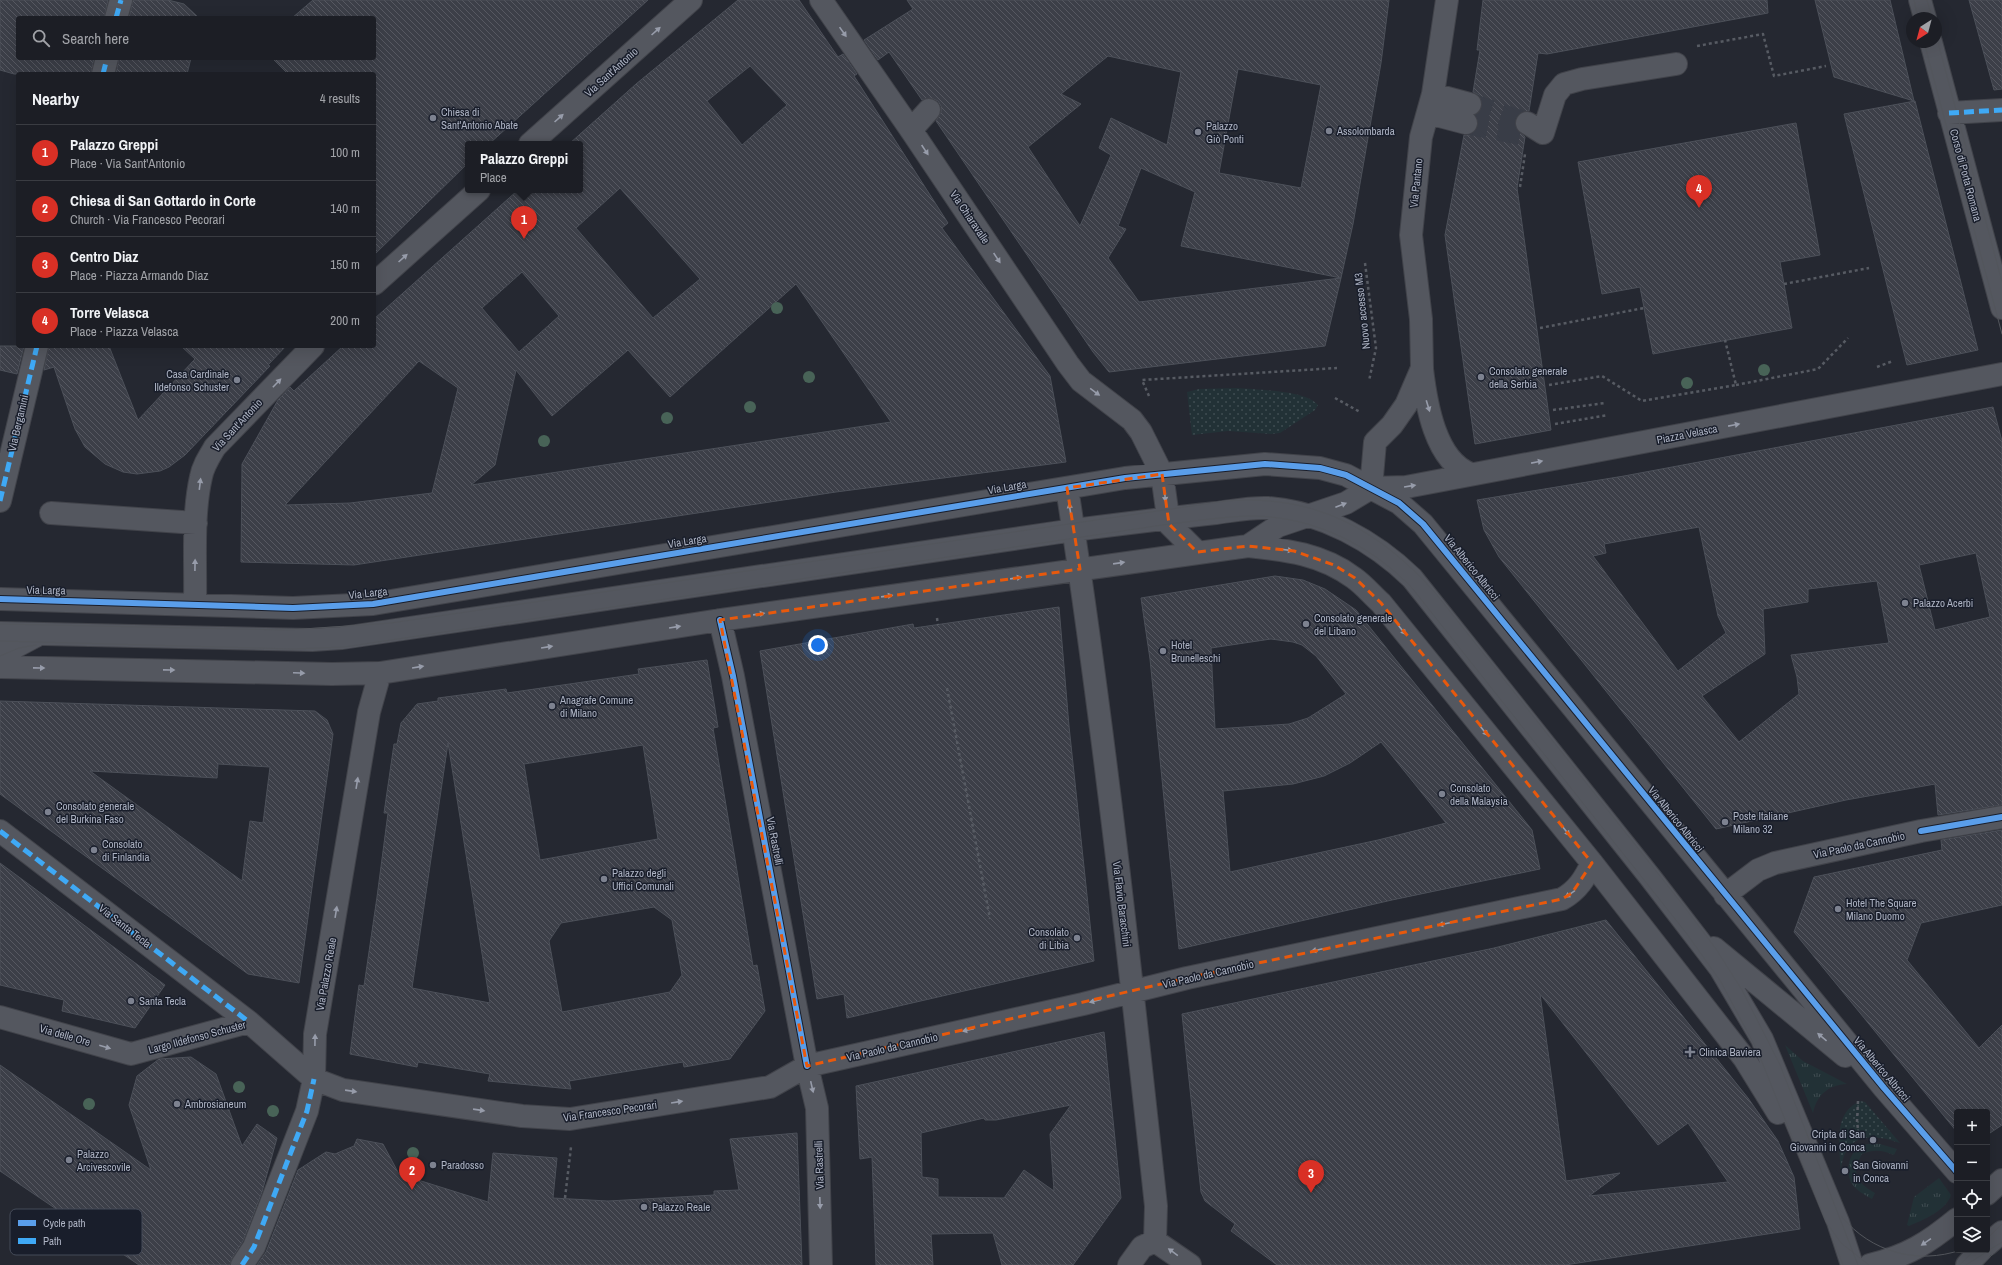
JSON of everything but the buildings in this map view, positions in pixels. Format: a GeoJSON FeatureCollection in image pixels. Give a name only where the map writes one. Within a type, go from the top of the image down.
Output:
{"type":"FeatureCollection","features":[{"type":"Feature","properties":{"kind":"street"},"geometry":{"type":"LineString","coordinates":[[117,16],[121,0]]}},
{"type":"Feature","properties":{"kind":"street","name":"Via Sant'Antonio"},"geometry":{"type":"LineString","coordinates":[[533,141],[691,0]]}},
{"type":"Feature","properties":{"kind":"street","name":"Via Chiaravalle"},"geometry":{"type":"LineString","coordinates":[[821,0],[911,130],[1068,364],[1081,381],[1132,420],[1147,442],[1162,474]]}},
{"type":"Feature","properties":{"kind":"street","name":"Via Pantano"},"geometry":{"type":"LineString","coordinates":[[1447,0],[1430,104],[1421,137],[1411,235],[1421,319],[1422,368],[1425,397],[1438,436],[1454,464],[1462,471],[1471,474]]}},
{"type":"Feature","properties":{"kind":"street"},"geometry":{"type":"LineString","coordinates":[[1920,0],[1923,12]]}},
{"type":"Feature","properties":{"kind":"street","name":"Corso di Porta Romana"},"geometry":{"type":"LineString","coordinates":[[1933,48],[2002,308]]}},
{"type":"Feature","properties":{"kind":"street"},"geometry":{"type":"LineString","coordinates":[[104,72],[106,60]]}},
{"type":"Feature","properties":{"kind":"street"},"geometry":{"type":"LineString","coordinates":[[1532,130],[1554,95],[1564,84],[1582,78],[1676,64]]}},
{"type":"Feature","properties":{"kind":"street"},"geometry":{"type":"LineString","coordinates":[[1430,104],[1468,114]]}},
{"type":"Feature","properties":{"kind":"street"},"geometry":{"type":"LineString","coordinates":[[911,130],[930,110]]}},
{"type":"Feature","properties":{"kind":"street"},"geometry":{"type":"LineString","coordinates":[[1949,113],[2002,110]]}},
{"type":"Feature","properties":{"kind":"street"},"geometry":{"type":"LineString","coordinates":[[376,282],[476,193]]}},
{"type":"Feature","properties":{"kind":"street","name":"Via Bergamini"},"geometry":{"type":"LineString","coordinates":[[0,501],[37,348]]}},
{"type":"Feature","properties":{"kind":"street","name":"Via Sant'Antonio"},"geometry":{"type":"LineString","coordinates":[[196,523],[200,478],[205,463],[215,447],[311,348]]}},
{"type":"Feature","properties":{"kind":"street","name":"Via Pantano"},"geometry":{"type":"LineString","coordinates":[[1371,488],[1375,442],[1392,425],[1406,405],[1422,368]]}},
{"type":"Feature","properties":{"kind":"street","name":"Piazza Velasca"},"geometry":{"type":"LineString","coordinates":[[1371,488],[1406,486],[2002,374]]}},
{"type":"Feature","properties":{"kind":"street","name":"Via Larga"},"geometry":{"type":"LineString","coordinates":[[0,599],[292,608],[373,604],[1125,478],[1265,464],[1292,465],[1320,468],[1346,475],[1371,488]]}},
{"type":"Feature","properties":{"kind":"street"},"geometry":{"type":"LineString","coordinates":[[1162,474],[1169,524],[1197,552]]}},
{"type":"Feature","properties":{"kind":"street"},"geometry":{"type":"LineString","coordinates":[[1067,488],[1080,569]]}},
{"type":"Feature","properties":{"kind":"street"},"geometry":{"type":"LineString","coordinates":[[1248,546],[1278,526],[1346,503],[1371,488]]}},
{"type":"Feature","properties":{"kind":"street","name":"Via Alberico Albricci"},"geometry":{"type":"LineString","coordinates":[[1371,488],[1399,503],[1424,524],[1884,1088],[1954,1169]]}},
{"type":"Feature","properties":{"kind":"street"},"geometry":{"type":"LineString","coordinates":[[0,633],[312,640],[342,638],[1074,530],[1167,518],[1267,508],[1309,516]]}},
{"type":"Feature","properties":{"kind":"street"},"geometry":{"type":"LineString","coordinates":[[51,513],[196,523],[195,604]]}},
{"type":"Feature","properties":{"kind":"street","name":"Via Alberico Albricci"},"geometry":{"type":"LineString","coordinates":[[1309,516],[1342,529],[1375,547],[1395,562],[1412,578],[1692,930],[1720,968],[1762,1039],[1838,1222],[1852,1265]]}},
{"type":"Feature","properties":{"kind":"street"},"geometry":{"type":"LineString","coordinates":[[0,667],[332,674],[380,673],[720,620],[1197,552],[1248,546],[1294,551],[1334,566],[1355,578],[1381,603],[1592,863],[1744,1058],[1778,1113]]}},
{"type":"Feature","properties":{"kind":"street","name":"Via Flavio Baracchini"},"geometry":{"type":"LineString","coordinates":[[1080,569],[1133,992],[1156,1206],[1155,1241]]}},
{"type":"Feature","properties":{"kind":"street","name":"Via Rastrelli"},"geometry":{"type":"LineString","coordinates":[[720,620],[733,676],[817,1108],[822,1265]]}},
{"type":"Feature","properties":{"kind":"street"},"geometry":{"type":"LineString","coordinates":[[0,654],[39,634]]}},
{"type":"Feature","properties":{"kind":"street","name":"Via Palazzo Reale"},"geometry":{"type":"LineString","coordinates":[[242,1265],[254,1247],[307,1110],[314,1079],[316,1034],[370,712],[380,673]]}},
{"type":"Feature","properties":{"kind":"street","name":"Via Paolo da Cannobio"},"geometry":{"type":"LineString","coordinates":[[1725,894],[1758,870],[1774,863],[1921,831],[2002,817]]}},
{"type":"Feature","properties":{"kind":"street","name":"Via Santa Tecla"},"geometry":{"type":"LineString","coordinates":[[0,831],[250,1022]]}},
{"type":"Feature","properties":{"kind":"street","name":"Via Paolo da Cannobio"},"geometry":{"type":"LineString","coordinates":[[808,1066],[1133,992],[1187,978],[1562,898],[1572,893],[1585,878],[1592,863]]}},
{"type":"Feature","properties":{"kind":"street","name":"Via Alberico Albricci"},"geometry":{"type":"LineString","coordinates":[[1692,930],[1884,1088]]}},
{"type":"Feature","properties":{"kind":"street","name":"Via delle Ore"},"geometry":{"type":"LineString","coordinates":[[0,1017],[131,1054]]}},
{"type":"Feature","properties":{"kind":"street","name":"Largo Ildefonso Schuster"},"geometry":{"type":"LineString","coordinates":[[131,1054],[250,1022],[314,1079]]}},
{"type":"Feature","properties":{"kind":"street","name":"Via Francesco Pecorari"},"geometry":{"type":"LineString","coordinates":[[314,1079],[343,1090],[522,1116],[570,1119],[770,1087],[808,1066]]}},
{"type":"Feature","properties":{"kind":"street"},"geometry":{"type":"LineString","coordinates":[[1990,1191],[2002,1180]]}},
{"type":"Feature","properties":{"kind":"street"},"geometry":{"type":"LineString","coordinates":[[1870,1265],[1900,1257],[1920,1246],[1954,1221]]}},
{"type":"Feature","properties":{"kind":"street"},"geometry":{"type":"LineString","coordinates":[[1990,1242],[2002,1232]]}},
{"type":"Feature","properties":{"kind":"street"},"geometry":{"type":"LineString","coordinates":[[1129,1265],[1142,1247],[1155,1241],[1190,1265]]}},
{"type":"Feature","properties":{"kind":"street"},"geometry":{"type":"LineString","coordinates":[[1967,1265],[1978,1253]]}},
{"type":"Feature","properties":{"kind":"path"},"geometry":{"type":"LineString","coordinates":[[1784,284],[1868,268]]}},
{"type":"Feature","properties":{"kind":"path"},"geometry":{"type":"LineString","coordinates":[[1540,328],[1644,308]]}},
{"type":"Feature","properties":{"kind":"path"},"geometry":{"type":"LineString","coordinates":[[1549,385],[1602,376],[1642,402],[1818,369],[1848,338]]}},
{"type":"Feature","properties":{"kind":"path"},"geometry":{"type":"LineString","coordinates":[[1725,340],[1736,385]]}},
{"type":"Feature","properties":{"kind":"path"},"geometry":{"type":"LineString","coordinates":[[1142,380],[1337,368]]}},
{"type":"Feature","properties":{"kind":"path"},"geometry":{"type":"LineString","coordinates":[[1335,398],[1360,412]]}},
{"type":"Feature","properties":{"kind":"path"},"geometry":{"type":"LineString","coordinates":[[1553,410],[1605,403]]}},
{"type":"Feature","properties":{"kind":"path"},"geometry":{"type":"LineString","coordinates":[[1555,424],[1608,415]]}},
{"type":"Feature","properties":{"kind":"path"},"geometry":{"type":"LineString","coordinates":[[947,688],[990,918]]}},
{"type":"Feature","properties":{"kind":"path"},"geometry":{"type":"LineString","coordinates":[[1858,1097],[1857,1121],[1859,1138]]}},
{"type":"Feature","properties":{"kind":"path"},"geometry":{"type":"LineString","coordinates":[[565,1198],[570,1142]]}},
{"type":"Feature","properties":{"kind":"highlighted area"},"geometry":{"type":"Polygon","coordinates":[[[1162,474],[1169,524],[1197,552],[1248,546],[1294,551],[1334,565],[1355,578],[1381,603],[1592,863],[1572,893],[1562,899],[1187,978],[807,1066],[720,620],[1080,569],[1067,488],[1162,474]]]}},
{"type":"Feature","properties":{"kind":"green space"},"geometry":{"type":"Polygon","coordinates":[[[1237,388],[1269,390],[1304,396],[1318,405],[1315,410],[1280,433],[1271,434],[1228,431],[1192,435],[1187,392],[1199,389],[1237,388]]]}},
{"type":"Feature","properties":{"kind":"green space"},"geometry":{"type":"Polygon","coordinates":[[[1785,1045],[1803,1061],[1847,1084],[1834,1086],[1824,1092],[1817,1101],[1813,1113],[1785,1045]]]}},
{"type":"Feature","properties":{"kind":"green space"},"geometry":{"type":"Polygon","coordinates":[[[1861,1101],[1865,1102],[1900,1143],[1869,1137],[1860,1139],[1847,1149],[1843,1159],[1841,1171],[1839,1141],[1842,1121],[1852,1106],[1861,1101]]]}},
{"type":"Feature","properties":{"kind":"green space"},"geometry":{"type":"Polygon","coordinates":[[[1880,1144],[1897,1149],[1894,1155],[1878,1151],[1866,1152],[1862,1154],[1856,1172],[1857,1177],[1863,1185],[1875,1193],[1872,1199],[1859,1191],[1852,1184],[1848,1169],[1853,1153],[1857,1149],[1863,1145],[1880,1144]]]}},
{"type":"Feature","properties":{"kind":"green space"},"geometry":{"type":"Polygon","coordinates":[[[1939,1178],[1951,1195],[1948,1201],[1933,1214],[1921,1221],[1909,1226],[1907,1225],[1914,1197],[1939,1178]]]}},
{"type":"Feature","properties":{"kind":"tunnel"},"geometry":{"type":"LineString","coordinates":[[1470,104],[1526,123]]}},
{"type":"Feature","properties":{"kind":"tunnel"},"geometry":{"type":"LineString","coordinates":[[1466,123],[1525,135]]}},
{"type":"Feature","properties":{"kind":"tram line"},"geometry":{"type":"LineString","coordinates":[[1914,0],[1917,12]]}},
{"type":"Feature","properties":{"kind":"tram line"},"geometry":{"type":"LineString","coordinates":[[1927,0],[1930,12]]}},
{"type":"Feature","properties":{"kind":"tram line"},"geometry":{"type":"LineString","coordinates":[[1926,48],[2002,334]]}},
{"type":"Feature","properties":{"kind":"tram line"},"geometry":{"type":"LineString","coordinates":[[1939,48],[2002,282]]}},
{"type":"Feature","properties":{"kind":"tram line"},"geometry":{"type":"LineString","coordinates":[[0,624],[288,630],[391,623],[1226,501],[1258,500],[1288,503],[1317,510],[1368,534],[1392,551],[1437,595],[1683,905],[1716,949],[1742,990],[1780,1065],[1858,1265]]}},
{"type":"Feature","properties":{"kind":"tram line"},"geometry":{"type":"LineString","coordinates":[[0,641],[293,649],[344,647],[1169,524],[1254,516],[1276,518],[1320,528],[1340,536],[1360,547],[1396,573],[1412,588],[1687,934],[1721,982],[1758,1052],[1826,1222],[1841,1243],[1869,1265]]}},
{"type":"Feature","properties":{"kind":"tram line"},"geometry":{"type":"LineString","coordinates":[[0,656],[19,648],[36,645]]}},
{"type":"Feature","properties":{"kind":"tram line"},"geometry":{"type":"LineString","coordinates":[[1842,1217],[1867,1239],[1881,1247],[1896,1252],[1928,1256],[1954,1252]]}},
{"type":"Feature","properties":{"kind":"tram line"},"geometry":{"type":"LineString","coordinates":[[1990,1236],[2002,1224]]}},
{"type":"Feature","properties":{"kind":"tram line"},"geometry":{"type":"LineString","coordinates":[[1831,1235],[1843,1265]]}},
{"type":"Feature","properties":{"kind":"tram line"},"geometry":{"type":"LineString","coordinates":[[1966,1265],[2002,1242]]}},
{"type":"Feature","properties":{"kind":"tram line"},"geometry":{"type":"LineString","coordinates":[[1960,1265],[1972,1253]]}},
{"type":"Feature","properties":{"kind":"tram line"},"geometry":{"type":"LineString","coordinates":[[1981,1265],[1993,1254]]}},
{"type":"Feature","properties":{"kind":"marked path"},"geometry":{"type":"LineString","coordinates":[[117,16],[121,0]]}},
{"type":"Feature","properties":{"kind":"marked path"},"geometry":{"type":"LineString","coordinates":[[104,72],[106,60]]}},
{"type":"Feature","properties":{"kind":"marked path"},"geometry":{"type":"LineString","coordinates":[[1949,113],[2002,110]]}},
{"type":"Feature","properties":{"kind":"marked path"},"geometry":{"type":"LineString","coordinates":[[0,501],[37,348]]}},
{"type":"Feature","properties":{"kind":"marked path"},"geometry":{"type":"LineString","coordinates":[[0,831],[249,1022]]}},
{"type":"Feature","properties":{"kind":"marked path"},"geometry":{"type":"LineString","coordinates":[[242,1265],[254,1247],[307,1111],[314,1079]]}},
{"type":"Feature","properties":{"kind":"cycle path"},"geometry":{"type":"LineString","coordinates":[[0,599],[293,608],[373,604],[1125,478],[1265,464],[1320,468],[1346,475],[1399,503],[1423,524],[1884,1088],[1954,1169]]}},
{"type":"Feature","properties":{"kind":"cycle path"},"geometry":{"type":"LineString","coordinates":[[720,620],[733,676],[807,1066]]}},
{"type":"Feature","properties":{"kind":"cycle path"},"geometry":{"type":"LineString","coordinates":[[1921,831],[2002,817]]}},
{"type":"Feature","properties":{"kind":"place","name":"Chiesa di Sant'Antonio Abate"},"geometry":{"type":"Point","coordinates":[433,118]}},
{"type":"Feature","properties":{"kind":"place","name":"Assolombarda"},"geometry":{"type":"Point","coordinates":[1329,131]}},
{"type":"Feature","properties":{"kind":"place","name":"Palazzo Giò Ponti"},"geometry":{"type":"Point","coordinates":[1198,132]}},
{"type":"Feature","properties":{"kind":"place","name":"Torre Velasca"},"geometry":{"type":"Point","coordinates":[1699,208]}},
{"type":"Feature","properties":{"kind":"place","name":"Palazzo Greppi"},"geometry":{"type":"Point","coordinates":[524,239]}},
{"type":"Feature","properties":{"kind":"place","name":"Consolato generale della Serbia"},"geometry":{"type":"Point","coordinates":[1481,377]}},
{"type":"Feature","properties":{"kind":"place","name":"Casa Cardinale Ildefonso Schuster"},"geometry":{"type":"Point","coordinates":[237,380]}},
{"type":"Feature","properties":{"kind":"place","name":"Palazzo Acerbi"},"geometry":{"type":"Point","coordinates":[1905,603]}},
{"type":"Feature","properties":{"kind":"place","name":"Consolato generale del Libano"},"geometry":{"type":"Point","coordinates":[1306,624]}},
{"type":"Feature","properties":{"kind":"place","name":"Hotel Brunelleschi"},"geometry":{"type":"Point","coordinates":[1163,651]}},
{"type":"Feature","properties":{"kind":"place","name":"Anagrafe Comune di Milano"},"geometry":{"type":"Point","coordinates":[552,706]}},
{"type":"Feature","properties":{"kind":"place","name":"Consolato della Malaysia"},"geometry":{"type":"Point","coordinates":[1442,794]}},
{"type":"Feature","properties":{"kind":"place","name":"Consolato generale del Burkina Faso"},"geometry":{"type":"Point","coordinates":[48,812]}},
{"type":"Feature","properties":{"kind":"place","name":"Poste Italiane Milano 32"},"geometry":{"type":"Point","coordinates":[1725,822]}},
{"type":"Feature","properties":{"kind":"place","name":"Consolato di Finlandia"},"geometry":{"type":"Point","coordinates":[94,850]}},
{"type":"Feature","properties":{"kind":"place","name":"Palazzo degli Uffici Comunali"},"geometry":{"type":"Point","coordinates":[604,879]}},
{"type":"Feature","properties":{"kind":"place","name":"Hotel The Square Milano Duomo"},"geometry":{"type":"Point","coordinates":[1838,909]}},
{"type":"Feature","properties":{"kind":"place","name":"Consolato di Libia"},"geometry":{"type":"Point","coordinates":[1077,938]}},
{"type":"Feature","properties":{"kind":"place","name":"Santa Tecla"},"geometry":{"type":"Point","coordinates":[131,1001]}},
{"type":"Feature","properties":{"kind":"place","name":"Clinica Baviera"},"geometry":{"type":"Point","coordinates":[1690,1052]}},
{"type":"Feature","properties":{"kind":"place","name":"Ambrosianeum"},"geometry":{"type":"Point","coordinates":[177,1104]}},
{"type":"Feature","properties":{"kind":"place","name":"Cripta di San Giovanni in Conca"},"geometry":{"type":"Point","coordinates":[1873,1140]}},
{"type":"Feature","properties":{"kind":"place","name":"Palazzo Arcivescovile"},"geometry":{"type":"Point","coordinates":[69,1160]}},
{"type":"Feature","properties":{"kind":"place","name":"Paradosso"},"geometry":{"type":"Point","coordinates":[433,1165]}},
{"type":"Feature","properties":{"kind":"place","name":"San Giovanni in Conca"},"geometry":{"type":"Point","coordinates":[1845,1171]}},
{"type":"Feature","properties":{"kind":"place","name":"Chiesa di San Gottardo in Corte"},"geometry":{"type":"Point","coordinates":[412,1190]}},
{"type":"Feature","properties":{"kind":"place","name":"Centro Diaz"},"geometry":{"type":"Point","coordinates":[1311,1193]}},
{"type":"Feature","properties":{"kind":"place","name":"Palazzo Reale"},"geometry":{"type":"Point","coordinates":[644,1207]}}]}
